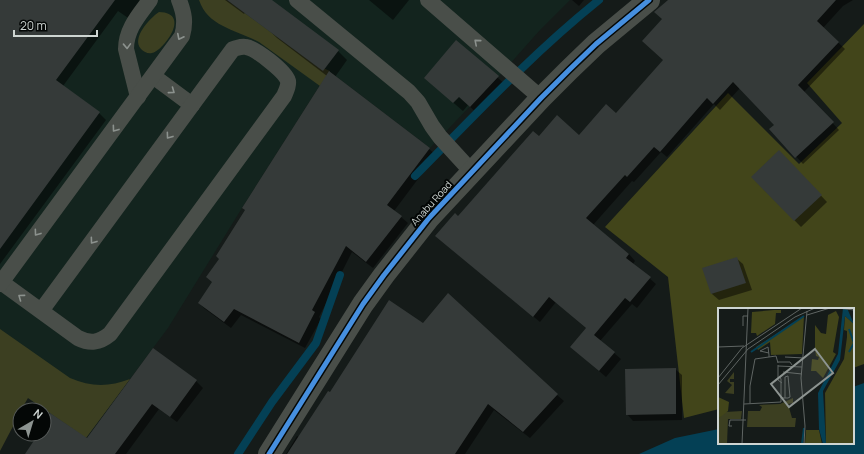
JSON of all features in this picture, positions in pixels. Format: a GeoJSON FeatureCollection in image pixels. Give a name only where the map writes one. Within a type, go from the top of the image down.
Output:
{"type":"FeatureCollection","features":[{"type":"Feature","properties":{"kind":"street","name":"Anabu Road"},"geometry":{"type":"LineString","coordinates":[[269,454],[363,304],[384,274],[429,218],[541,98],[596,44],[649,0]]}},
{"type":"Feature","properties":{"kind":"lane"},"geometry":{"type":"LineString","coordinates":[[138,97],[126,49],[126,42],[130,27],[150,0]]}},
{"type":"Feature","properties":{"kind":"lane"},"geometry":{"type":"LineString","coordinates":[[41,311],[233,49],[248,47],[280,69],[285,74],[288,82],[284,96],[110,334],[104,339],[96,342],[84,341],[78,338],[1,283],[182,36],[185,27],[185,18],[179,0]]}},
{"type":"Feature","properties":{"kind":"lane"},"geometry":{"type":"LineString","coordinates":[[297,0],[409,92],[418,102],[440,137],[472,172]]}},
{"type":"Feature","properties":{"kind":"lane"},"geometry":{"type":"LineString","coordinates":[[428,0],[541,98]]}},
{"type":"Feature","properties":{"kind":"lane"},"geometry":{"type":"LineString","coordinates":[[153,76],[192,105]]}},
{"type":"Feature","properties":{"kind":"shaded area"},"geometry":{"type":"Polygon","coordinates":[[[0,0],[570,0],[430,148],[329,71],[168,328],[86,438],[52,415],[52,402],[34,402],[0,379],[0,0]]]}},
{"type":"Feature","properties":{"kind":"green space"},"geometry":{"type":"Polygon","coordinates":[[[199,0],[227,0],[314,64],[330,71],[320,86],[259,42],[216,22],[203,9],[199,0]]]}},
{"type":"Feature","properties":{"kind":"green space"},"geometry":{"type":"Polygon","coordinates":[[[159,12],[169,14],[174,19],[174,25],[168,40],[157,51],[148,53],[141,49],[138,39],[147,23],[159,12]]]}},
{"type":"Feature","properties":{"kind":"green space"},"geometry":{"type":"Polygon","coordinates":[[[864,24],[864,364],[854,368],[854,308],[718,308],[718,409],[684,418],[668,277],[605,227],[728,93],[799,164],[842,123],[807,83],[864,24]]]}},
{"type":"Feature","properties":{"kind":"green space"},"geometry":{"type":"Polygon","coordinates":[[[0,329],[70,378],[85,383],[100,385],[122,382],[130,379],[86,438],[52,415],[52,402],[34,402],[28,398],[26,402],[12,402],[12,428],[0,451],[0,329]]]}},
{"type":"Feature","properties":{"kind":"water"},"geometry":{"type":"Polygon","coordinates":[[[864,383],[864,454],[639,454],[675,438],[718,429],[718,444],[854,444],[854,387],[864,383]]]}},
{"type":"Feature","properties":{"kind":"building"},"geometry":{"type":"Polygon","coordinates":[[[0,0],[115,0],[56,80],[100,112],[0,249],[0,0]]]}},
{"type":"Feature","properties":{"kind":"building"},"geometry":{"type":"Polygon","coordinates":[[[227,0],[272,0],[339,50],[323,71],[227,0]]]}},
{"type":"Feature","properties":{"kind":"building"},"geometry":{"type":"Polygon","coordinates":[[[668,0],[836,0],[817,21],[839,42],[798,85],[834,122],[795,158],[769,129],[774,125],[733,82],[713,104],[707,98],[660,152],[654,147],[627,177],[625,175],[586,218],[629,254],[626,258],[651,277],[630,302],[625,298],[594,335],[615,352],[599,371],[570,347],[586,328],[549,297],[533,317],[435,236],[455,213],[458,216],[533,131],[539,136],[557,115],[579,135],[606,104],[616,113],[663,60],[642,41],[662,19],[654,12],[668,0]]]}},
{"type":"Feature","properties":{"kind":"building"},"geometry":{"type":"Polygon","coordinates":[[[456,40],[499,76],[470,107],[459,97],[453,103],[424,78],[456,40]]]}},
{"type":"Feature","properties":{"kind":"building"},"geometry":{"type":"Polygon","coordinates":[[[329,71],[430,148],[387,205],[402,216],[366,262],[346,246],[312,310],[315,312],[299,343],[234,309],[224,322],[198,303],[212,282],[206,277],[219,259],[216,256],[245,210],[242,208],[329,71]]]}},
{"type":"Feature","properties":{"kind":"building"},"geometry":{"type":"Polygon","coordinates":[[[779,150],[822,195],[794,221],[751,177],[779,150]]]}},
{"type":"Feature","properties":{"kind":"building"},"geometry":{"type":"Polygon","coordinates":[[[737,257],[746,283],[711,294],[702,268],[737,257]]]}},
{"type":"Feature","properties":{"kind":"building"},"geometry":{"type":"Polygon","coordinates":[[[448,293],[558,394],[523,432],[488,404],[455,454],[287,454],[328,391],[330,392],[389,300],[423,323],[448,293]]]}},
{"type":"Feature","properties":{"kind":"building"},"geometry":{"type":"Polygon","coordinates":[[[153,348],[197,380],[170,417],[152,404],[115,454],[25,454],[33,442],[52,442],[52,414],[87,438],[153,348]]]}},
{"type":"Feature","properties":{"kind":"building"},"geometry":{"type":"Polygon","coordinates":[[[676,368],[676,414],[626,415],[625,369],[676,368]]]}},
{"type":"Feature","properties":{"kind":"waterway"},"geometry":{"type":"LineString","coordinates":[[415,176],[482,107],[551,41],[599,0]]}},
{"type":"Feature","properties":{"kind":"waterway"},"geometry":{"type":"LineString","coordinates":[[238,454],[272,402],[316,343],[340,275]]}},
{"type":"Feature","properties":{"kind":"cycle path"},"geometry":{"type":"LineString","coordinates":[[269,454],[363,304],[429,218],[569,70],[596,44],[649,0]]}}]}
